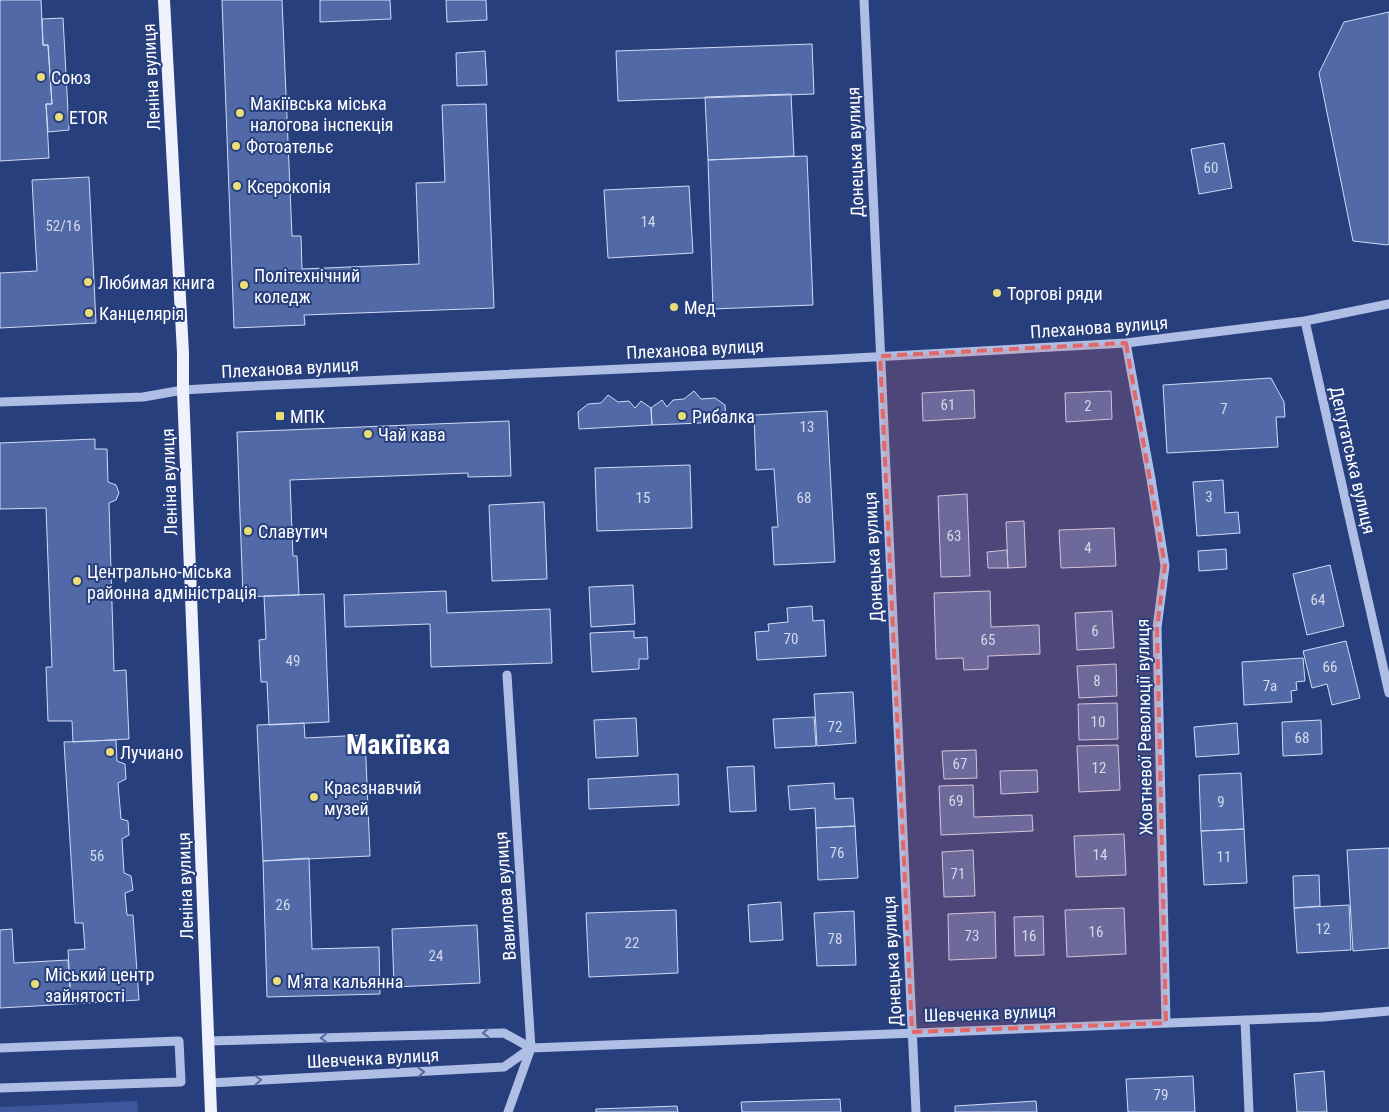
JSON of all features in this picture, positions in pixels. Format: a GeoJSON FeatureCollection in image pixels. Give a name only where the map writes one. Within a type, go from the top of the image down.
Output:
{"type":"FeatureCollection","features":[{"type":"Feature","properties":{"kind":"main road","name":"Леніна вулиця"},"geometry":{"type":"LineString","coordinates":[[164,0],[183,353],[211,1112]]}},
{"type":"Feature","properties":{"kind":"street","name":"Донецька вулиця"},"geometry":{"type":"LineString","coordinates":[[864,0],[916,1112]]}},
{"type":"Feature","properties":{"kind":"street","name":"Плеханова вулиця"},"geometry":{"type":"LineString","coordinates":[[0,402],[143,397],[183,390],[1126,343],[1305,321],[1389,304]]}},
{"type":"Feature","properties":{"kind":"street","name":"Депутатська вулиця"},"geometry":{"type":"LineString","coordinates":[[1305,321],[1389,693]]}},
{"type":"Feature","properties":{"kind":"street","name":"Жовтневої Революції вулиця"},"geometry":{"type":"LineString","coordinates":[[1126,343],[1165,566],[1157,628],[1166,1023]]}},
{"type":"Feature","properties":{"kind":"street","name":"Вавилова вулиця"},"geometry":{"type":"LineString","coordinates":[[507,675],[531,1048],[508,1112]]}},
{"type":"Feature","properties":{"kind":"street","name":"Шевченка вулиця"},"geometry":{"type":"LineString","coordinates":[[209,1041],[504,1033],[531,1048],[1323,1017],[1389,1011]]}},
{"type":"Feature","properties":{"kind":"street"},"geometry":{"type":"LineString","coordinates":[[1245,1020],[1249,1112]]}},
{"type":"Feature","properties":{"kind":"street"},"geometry":{"type":"LineString","coordinates":[[0,1048],[178,1041],[181,1082],[0,1088]]}},
{"type":"Feature","properties":{"kind":"street","name":"Шевченка вулиця"},"geometry":{"type":"LineString","coordinates":[[210,1083],[504,1067],[531,1048]]}},
{"type":"Feature","properties":{"kind":"highlighted area"},"geometry":{"type":"Polygon","coordinates":[[[1126,343],[1165,566],[1157,628],[1166,1023],[912,1032],[880,356],[1126,343]]]}},
{"type":"Feature","properties":{"kind":"shaded area"},"geometry":{"type":"Polygon","coordinates":[[[137,1101],[138,1112],[0,1112],[0,1107],[137,1101]]]}},
{"type":"Feature","properties":{"kind":"building"},"geometry":{"type":"Polygon","coordinates":[[[0,0],[41,0],[43,45],[48,45],[52,104],[46,104],[49,158],[0,161],[0,0]]]}},
{"type":"Feature","properties":{"kind":"building"},"geometry":{"type":"Polygon","coordinates":[[[222,0],[282,0],[292,236],[301,236],[302,269],[419,264],[416,183],[445,182],[442,105],[486,104],[494,308],[304,315],[305,325],[234,328],[222,0]]]}},
{"type":"Feature","properties":{"kind":"building"},"geometry":{"type":"Polygon","coordinates":[[[320,0],[390,0],[391,19],[320,22],[320,0]]]}},
{"type":"Feature","properties":{"kind":"building"},"geometry":{"type":"Polygon","coordinates":[[[446,0],[486,0],[487,20],[447,22],[446,0]]]}},
{"type":"Feature","properties":{"kind":"building"},"geometry":{"type":"Polygon","coordinates":[[[1389,12],[1388,245],[1353,241],[1319,73],[1344,22],[1389,12]]]}},
{"type":"Feature","properties":{"kind":"building"},"geometry":{"type":"Polygon","coordinates":[[[63,18],[69,130],[48,132],[46,104],[52,104],[48,45],[43,45],[42,19],[63,18]]]}},
{"type":"Feature","properties":{"kind":"building"},"geometry":{"type":"Polygon","coordinates":[[[812,44],[814,94],[618,101],[616,51],[812,44]]]}},
{"type":"Feature","properties":{"kind":"building"},"geometry":{"type":"Polygon","coordinates":[[[485,51],[487,85],[457,86],[456,53],[485,51]]]}},
{"type":"Feature","properties":{"kind":"building"},"geometry":{"type":"Polygon","coordinates":[[[791,94],[794,156],[708,160],[705,97],[791,94]]]}},
{"type":"Feature","properties":{"kind":"building"},"geometry":{"type":"Polygon","coordinates":[[[1224,143],[1232,188],[1199,194],[1191,149],[1224,143]]]}},
{"type":"Feature","properties":{"kind":"building"},"geometry":{"type":"Polygon","coordinates":[[[807,156],[813,305],[713,309],[708,160],[807,156]]]}},
{"type":"Feature","properties":{"kind":"building"},"geometry":{"type":"Polygon","coordinates":[[[89,177],[96,323],[0,328],[0,273],[37,271],[32,180],[89,177]]]}},
{"type":"Feature","properties":{"kind":"building"},"geometry":{"type":"Polygon","coordinates":[[[689,186],[693,253],[608,258],[604,190],[689,186]]]}},
{"type":"Feature","properties":{"kind":"building"},"geometry":{"type":"Polygon","coordinates":[[[1271,378],[1284,402],[1285,417],[1276,417],[1278,447],[1167,453],[1163,385],[1271,378]]]}},
{"type":"Feature","properties":{"kind":"building"},"geometry":{"type":"Polygon","coordinates":[[[974,390],[975,418],[923,421],[922,393],[974,390]]]}},
{"type":"Feature","properties":{"kind":"building"},"geometry":{"type":"Polygon","coordinates":[[[694,391],[701,399],[715,398],[725,405],[726,422],[652,425],[651,408],[662,400],[667,407],[673,400],[684,399],[694,391]]]}},
{"type":"Feature","properties":{"kind":"building"},"geometry":{"type":"Polygon","coordinates":[[[1111,391],[1112,419],[1066,422],[1065,393],[1111,391]]]}},
{"type":"Feature","properties":{"kind":"building"},"geometry":{"type":"Polygon","coordinates":[[[608,395],[618,402],[629,401],[635,408],[641,401],[651,408],[652,425],[579,429],[578,412],[588,404],[601,403],[608,395]]]}},
{"type":"Feature","properties":{"kind":"building"},"geometry":{"type":"Polygon","coordinates":[[[827,411],[835,562],[774,565],[772,527],[778,527],[774,469],[756,470],[754,415],[827,411]]]}},
{"type":"Feature","properties":{"kind":"building"},"geometry":{"type":"Polygon","coordinates":[[[509,421],[511,476],[468,477],[468,473],[290,480],[293,556],[297,556],[299,595],[243,597],[237,432],[509,421]]]}},
{"type":"Feature","properties":{"kind":"building"},"geometry":{"type":"Polygon","coordinates":[[[95,439],[95,449],[107,449],[108,482],[116,485],[119,493],[116,500],[109,503],[114,671],[126,670],[129,739],[73,742],[72,721],[48,721],[46,667],[52,667],[46,508],[0,509],[0,443],[95,439]]]}},
{"type":"Feature","properties":{"kind":"building"},"geometry":{"type":"Polygon","coordinates":[[[690,465],[692,528],[597,531],[595,468],[690,465]]]}},
{"type":"Feature","properties":{"kind":"building"},"geometry":{"type":"Polygon","coordinates":[[[1223,480],[1225,513],[1238,512],[1240,533],[1197,536],[1193,482],[1223,480]]]}},
{"type":"Feature","properties":{"kind":"building"},"geometry":{"type":"Polygon","coordinates":[[[967,494],[970,576],[941,577],[938,496],[967,494]]]}},
{"type":"Feature","properties":{"kind":"building"},"geometry":{"type":"Polygon","coordinates":[[[544,502],[547,579],[492,581],[489,505],[544,502]]]}},
{"type":"Feature","properties":{"kind":"building"},"geometry":{"type":"Polygon","coordinates":[[[1024,521],[1026,567],[1008,568],[1006,522],[1024,521]]]}},
{"type":"Feature","properties":{"kind":"building"},"geometry":{"type":"Polygon","coordinates":[[[1114,528],[1116,566],[1061,568],[1059,530],[1114,528]]]}},
{"type":"Feature","properties":{"kind":"building"},"geometry":{"type":"Polygon","coordinates":[[[1226,549],[1227,569],[1199,571],[1198,551],[1226,549]]]}},
{"type":"Feature","properties":{"kind":"building"},"geometry":{"type":"Polygon","coordinates":[[[1007,550],[1008,568],[988,568],[987,552],[1007,550]]]}},
{"type":"Feature","properties":{"kind":"building"},"geometry":{"type":"Polygon","coordinates":[[[1330,565],[1344,626],[1307,635],[1293,574],[1330,565]]]}},
{"type":"Feature","properties":{"kind":"building"},"geometry":{"type":"Polygon","coordinates":[[[633,585],[635,624],[591,627],[589,587],[633,585]]]}},
{"type":"Feature","properties":{"kind":"building"},"geometry":{"type":"Polygon","coordinates":[[[446,591],[447,613],[550,609],[552,663],[431,667],[430,624],[345,627],[344,595],[446,591]]]}},
{"type":"Feature","properties":{"kind":"building"},"geometry":{"type":"Polygon","coordinates":[[[990,591],[991,627],[1039,625],[1040,654],[988,656],[988,669],[964,670],[963,658],[936,659],[934,593],[990,591]]]}},
{"type":"Feature","properties":{"kind":"building"},"geometry":{"type":"Polygon","coordinates":[[[324,594],[329,722],[269,725],[267,682],[261,682],[259,640],[266,639],[264,596],[324,594]]]}},
{"type":"Feature","properties":{"kind":"building"},"geometry":{"type":"Polygon","coordinates":[[[812,606],[813,621],[824,620],[826,656],[757,660],[755,632],[769,631],[768,624],[788,622],[787,608],[812,606]]]}},
{"type":"Feature","properties":{"kind":"building"},"geometry":{"type":"Polygon","coordinates":[[[1112,611],[1114,648],[1077,650],[1075,613],[1112,611]]]}},
{"type":"Feature","properties":{"kind":"building"},"geometry":{"type":"Polygon","coordinates":[[[634,631],[634,638],[647,637],[648,659],[639,659],[639,669],[592,672],[590,633],[634,631]]]}},
{"type":"Feature","properties":{"kind":"building"},"geometry":{"type":"Polygon","coordinates":[[[1346,641],[1360,698],[1332,705],[1327,684],[1312,688],[1303,651],[1346,641]]]}},
{"type":"Feature","properties":{"kind":"building"},"geometry":{"type":"Polygon","coordinates":[[[1303,658],[1305,681],[1296,682],[1297,690],[1291,691],[1292,702],[1244,705],[1242,662],[1303,658]]]}},
{"type":"Feature","properties":{"kind":"building"},"geometry":{"type":"Polygon","coordinates":[[[1116,664],[1117,696],[1079,698],[1077,666],[1116,664]]]}},
{"type":"Feature","properties":{"kind":"building"},"geometry":{"type":"Polygon","coordinates":[[[853,692],[856,743],[817,746],[814,694],[853,692]]]}},
{"type":"Feature","properties":{"kind":"building"},"geometry":{"type":"Polygon","coordinates":[[[1117,703],[1118,739],[1079,740],[1078,704],[1117,703]]]}},
{"type":"Feature","properties":{"kind":"building"},"geometry":{"type":"Polygon","coordinates":[[[814,717],[816,746],[775,748],[773,719],[814,717]]]}},
{"type":"Feature","properties":{"kind":"building"},"geometry":{"type":"Polygon","coordinates":[[[636,718],[638,756],[596,758],[594,720],[636,718]]]}},
{"type":"Feature","properties":{"kind":"building"},"geometry":{"type":"Polygon","coordinates":[[[1321,720],[1322,754],[1283,756],[1282,722],[1321,720]]]}},
{"type":"Feature","properties":{"kind":"building","name":"Краєзнавчий музей"},"geometry":{"type":"Polygon","coordinates":[[[304,723],[305,738],[365,735],[370,856],[263,861],[257,725],[304,723]]]}},
{"type":"Feature","properties":{"kind":"building"},"geometry":{"type":"Polygon","coordinates":[[[1237,723],[1239,754],[1196,757],[1194,727],[1237,723]]]}},
{"type":"Feature","properties":{"kind":"building"},"geometry":{"type":"Polygon","coordinates":[[[116,740],[117,761],[125,764],[126,779],[118,783],[121,819],[128,821],[129,835],[122,839],[124,873],[131,876],[133,890],[125,893],[127,915],[133,915],[139,1000],[71,1004],[68,950],[85,949],[83,923],[75,923],[64,742],[116,740]]]}},
{"type":"Feature","properties":{"kind":"building"},"geometry":{"type":"Polygon","coordinates":[[[1118,745],[1120,790],[1079,792],[1077,746],[1118,745]]]}},
{"type":"Feature","properties":{"kind":"building"},"geometry":{"type":"Polygon","coordinates":[[[976,750],[977,778],[944,779],[942,751],[976,750]]]}},
{"type":"Feature","properties":{"kind":"building"},"geometry":{"type":"Polygon","coordinates":[[[754,766],[756,811],[730,812],[727,767],[754,766]]]}},
{"type":"Feature","properties":{"kind":"building"},"geometry":{"type":"Polygon","coordinates":[[[1037,770],[1038,792],[1001,794],[1000,771],[1037,770]]]}},
{"type":"Feature","properties":{"kind":"building"},"geometry":{"type":"Polygon","coordinates":[[[1241,773],[1244,829],[1201,831],[1199,775],[1241,773]]]}},
{"type":"Feature","properties":{"kind":"building"},"geometry":{"type":"Polygon","coordinates":[[[678,774],[679,805],[589,809],[588,779],[678,774]]]}},
{"type":"Feature","properties":{"kind":"building"},"geometry":{"type":"Polygon","coordinates":[[[834,783],[835,799],[853,798],[855,826],[816,828],[815,808],[790,810],[788,786],[834,783]]]}},
{"type":"Feature","properties":{"kind":"building"},"geometry":{"type":"Polygon","coordinates":[[[973,785],[974,817],[1032,815],[1033,831],[941,835],[939,786],[973,785]]]}},
{"type":"Feature","properties":{"kind":"building"},"geometry":{"type":"Polygon","coordinates":[[[855,826],[858,878],[818,880],[816,828],[855,826]]]}},
{"type":"Feature","properties":{"kind":"building"},"geometry":{"type":"Polygon","coordinates":[[[1244,829],[1247,883],[1204,885],[1201,831],[1244,829]]]}},
{"type":"Feature","properties":{"kind":"building"},"geometry":{"type":"Polygon","coordinates":[[[1124,834],[1126,875],[1076,877],[1074,836],[1124,834]]]}},
{"type":"Feature","properties":{"kind":"building"},"geometry":{"type":"Polygon","coordinates":[[[1389,848],[1389,948],[1353,951],[1347,850],[1389,848]]]}},
{"type":"Feature","properties":{"kind":"building"},"geometry":{"type":"Polygon","coordinates":[[[973,850],[975,896],[944,897],[942,852],[973,850]]]}},
{"type":"Feature","properties":{"kind":"building"},"geometry":{"type":"Polygon","coordinates":[[[309,858],[312,949],[379,947],[380,994],[267,997],[263,861],[309,858]]]}},
{"type":"Feature","properties":{"kind":"building"},"geometry":{"type":"Polygon","coordinates":[[[1319,875],[1320,906],[1294,908],[1293,876],[1319,875]]]}},
{"type":"Feature","properties":{"kind":"building"},"geometry":{"type":"Polygon","coordinates":[[[781,902],[783,940],[750,942],[748,905],[781,902]]]}},
{"type":"Feature","properties":{"kind":"building"},"geometry":{"type":"Polygon","coordinates":[[[1349,905],[1351,950],[1297,953],[1294,908],[1349,905]]]}},
{"type":"Feature","properties":{"kind":"building"},"geometry":{"type":"Polygon","coordinates":[[[1124,908],[1126,954],[1067,957],[1065,910],[1124,908]]]}},
{"type":"Feature","properties":{"kind":"building"},"geometry":{"type":"Polygon","coordinates":[[[676,910],[678,973],[589,977],[586,913],[676,910]]]}},
{"type":"Feature","properties":{"kind":"building"},"geometry":{"type":"Polygon","coordinates":[[[854,911],[856,965],[817,966],[814,913],[854,911]]]}},
{"type":"Feature","properties":{"kind":"building"},"geometry":{"type":"Polygon","coordinates":[[[995,912],[996,958],[949,960],[948,914],[995,912]]]}},
{"type":"Feature","properties":{"kind":"building"},"geometry":{"type":"Polygon","coordinates":[[[1043,916],[1044,955],[1015,956],[1014,917],[1043,916]]]}},
{"type":"Feature","properties":{"kind":"building"},"geometry":{"type":"Polygon","coordinates":[[[477,925],[480,983],[394,987],[392,929],[477,925]]]}},
{"type":"Feature","properties":{"kind":"building","name":"Міський центр зайнятості"},"geometry":{"type":"Polygon","coordinates":[[[12,929],[14,963],[68,960],[71,1004],[0,1008],[0,930],[12,929]]]}},
{"type":"Feature","properties":{"kind":"building"},"geometry":{"type":"Polygon","coordinates":[[[1324,1071],[1327,1112],[1297,1112],[1294,1074],[1324,1071]]]}},
{"type":"Feature","properties":{"kind":"building"},"geometry":{"type":"Polygon","coordinates":[[[1193,1076],[1195,1112],[1128,1112],[1126,1079],[1193,1076]]]}},
{"type":"Feature","properties":{"kind":"building"},"geometry":{"type":"Polygon","coordinates":[[[840,1099],[841,1112],[742,1112],[741,1102],[840,1099]]]}},
{"type":"Feature","properties":{"kind":"building"},"geometry":{"type":"Polygon","coordinates":[[[1036,1101],[1037,1112],[955,1112],[955,1106],[1036,1101]]]}},
{"type":"Feature","properties":{"kind":"building"},"geometry":{"type":"Polygon","coordinates":[[[677,1106],[678,1112],[596,1112],[596,1109],[677,1106]]]}},
{"type":"Feature","properties":{"kind":"place","name":"Союз"},"geometry":{"type":"Point","coordinates":[41,77]}},
{"type":"Feature","properties":{"kind":"place","name":"Макіївська міська налогова інспекція"},"geometry":{"type":"Point","coordinates":[240,113]}},
{"type":"Feature","properties":{"kind":"place","name":"ETOR"},"geometry":{"type":"Point","coordinates":[59,117]}},
{"type":"Feature","properties":{"kind":"place","name":"Фотоательє"},"geometry":{"type":"Point","coordinates":[236,146]}},
{"type":"Feature","properties":{"kind":"place","name":"Ксерокопія"},"geometry":{"type":"Point","coordinates":[237,186]}},
{"type":"Feature","properties":{"kind":"place","name":"Любимая книга"},"geometry":{"type":"Point","coordinates":[88,282]}},
{"type":"Feature","properties":{"kind":"place","name":"Полiтехнiчний коледж"},"geometry":{"type":"Point","coordinates":[244,285]}},
{"type":"Feature","properties":{"kind":"place","name":"Торгові ряди"},"geometry":{"type":"Point","coordinates":[997,293]}},
{"type":"Feature","properties":{"kind":"place","name":"Мед"},"geometry":{"type":"Point","coordinates":[674,307]}},
{"type":"Feature","properties":{"kind":"place","name":"Канцелярія"},"geometry":{"type":"Point","coordinates":[89,313]}},
{"type":"Feature","properties":{"kind":"place","name":"МПК"},"geometry":{"type":"Point","coordinates":[280,416]}},
{"type":"Feature","properties":{"kind":"place","name":"Рибалка"},"geometry":{"type":"Point","coordinates":[682,416]}},
{"type":"Feature","properties":{"kind":"place","name":"Чай кава"},"geometry":{"type":"Point","coordinates":[368,434]}},
{"type":"Feature","properties":{"kind":"place","name":"Славутич"},"geometry":{"type":"Point","coordinates":[248,531]}},
{"type":"Feature","properties":{"kind":"place","name":"Центрально-міська районна адміністрація"},"geometry":{"type":"Point","coordinates":[77,581]}},
{"type":"Feature","properties":{"kind":"place","name":"Лучиано"},"geometry":{"type":"Point","coordinates":[110,752]}},
{"type":"Feature","properties":{"kind":"place","name":"Краєзнавчий музей"},"geometry":{"type":"Point","coordinates":[314,797]}},
{"type":"Feature","properties":{"kind":"place","name":"М'ята кальянна"},"geometry":{"type":"Point","coordinates":[277,981]}},
{"type":"Feature","properties":{"kind":"place","name":"Міський центр зайнятості"},"geometry":{"type":"Point","coordinates":[35,984]}},
{"type":"Feature","properties":{"kind":"district","name":"Макіївка"},"geometry":{"type":"Point","coordinates":[398,744]}}]}
